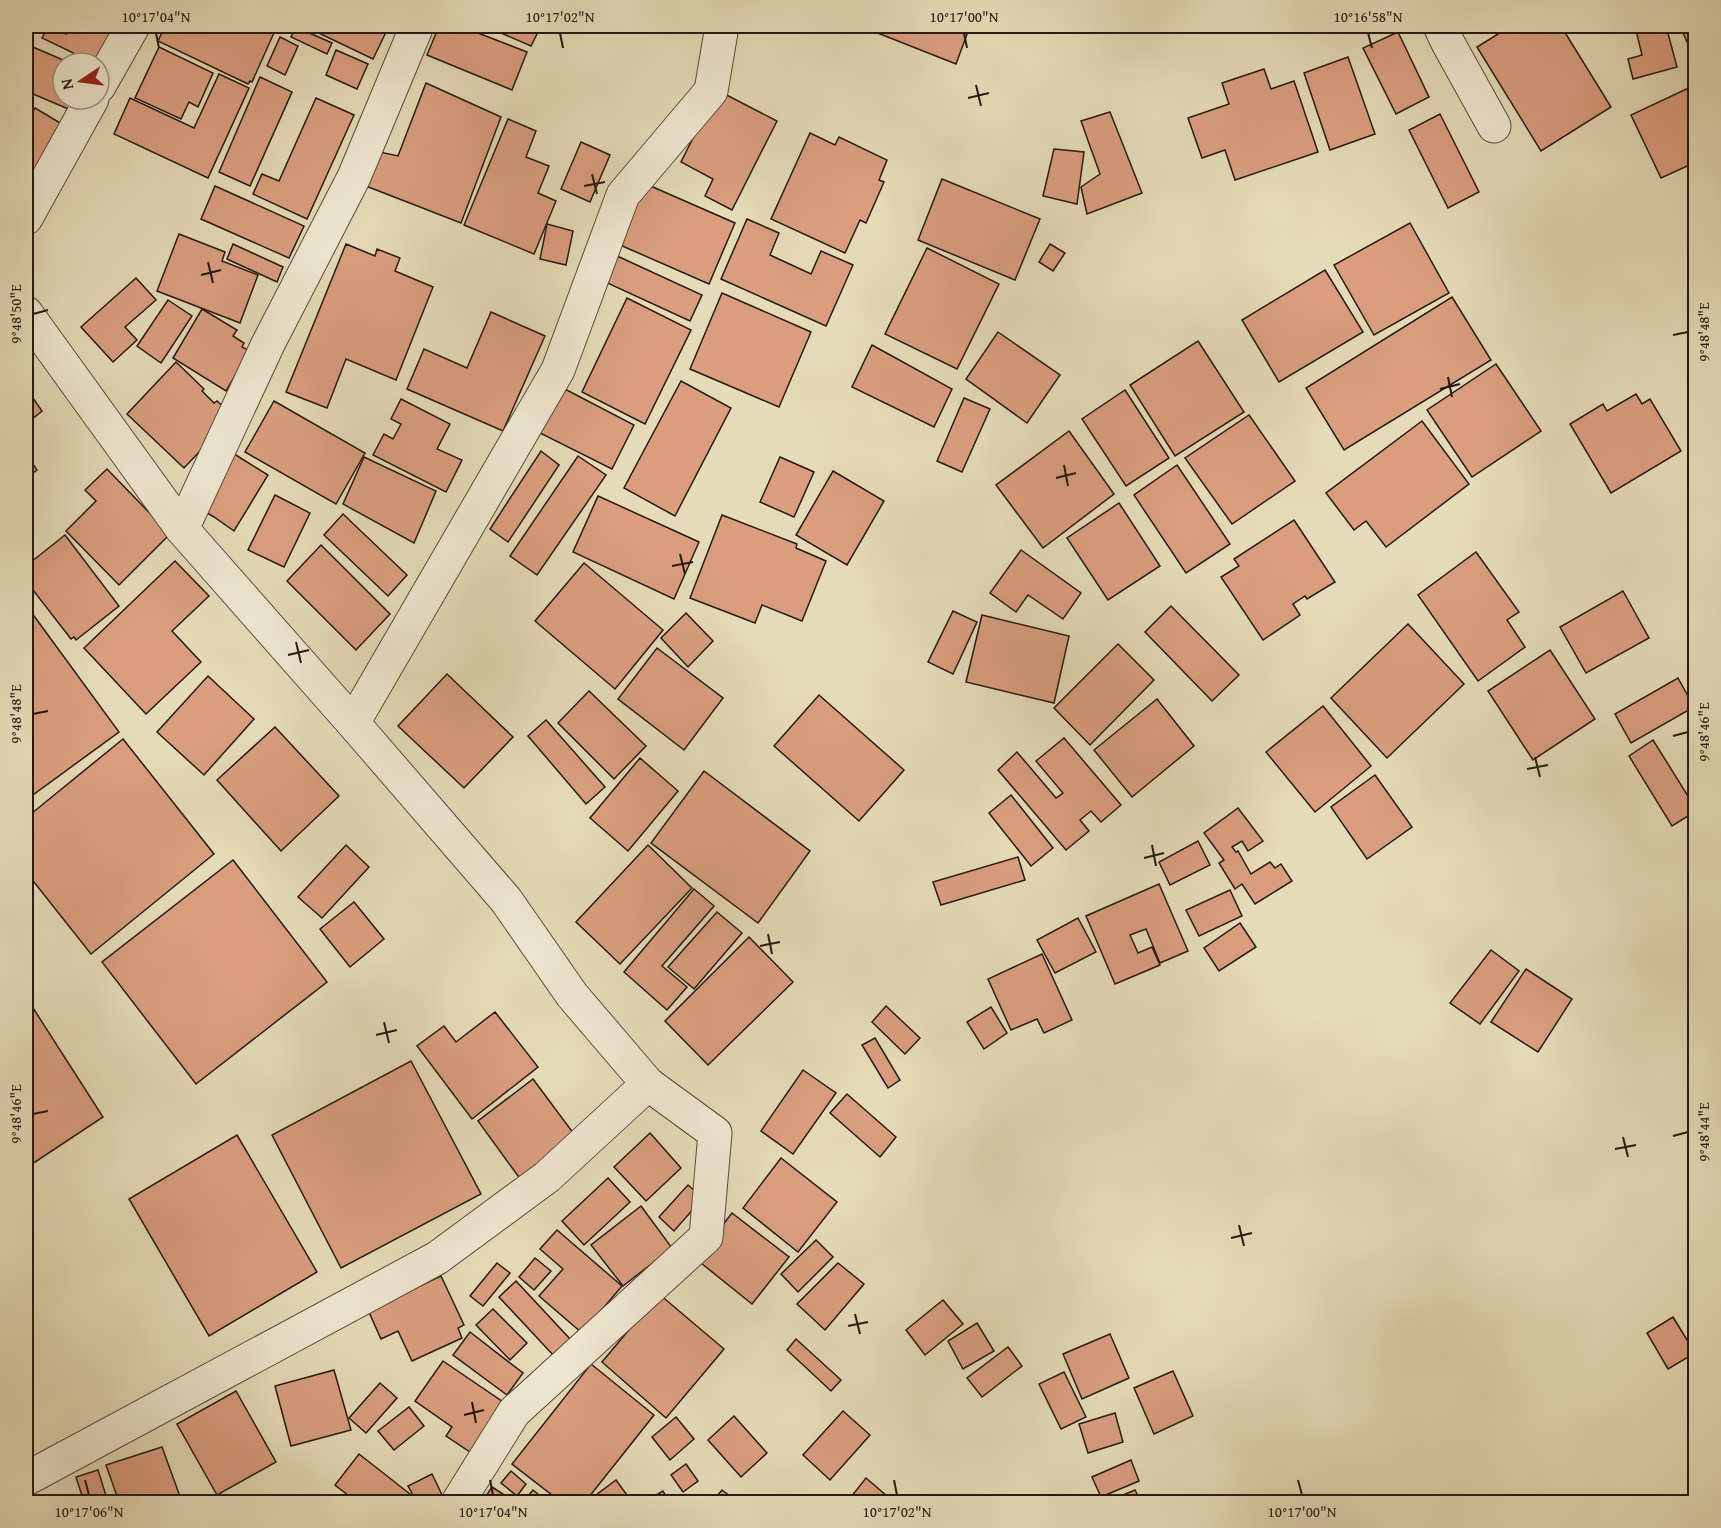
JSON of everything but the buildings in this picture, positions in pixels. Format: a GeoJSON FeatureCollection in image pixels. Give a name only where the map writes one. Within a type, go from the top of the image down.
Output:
{"type":"FeatureCollection","features":[{"type":"Feature","properties":{"kind":"street"},"geometry":{"type":"LineString","coordinates":[[111,65],[133,26]]}},
{"type":"Feature","properties":{"kind":"street"},"geometry":{"type":"LineString","coordinates":[[182,529],[268,344],[354,177],[417,26]]}},
{"type":"Feature","properties":{"kind":"street"},"geometry":{"type":"LineString","coordinates":[[353,723],[558,370],[623,195],[711,92],[722,26]]}},
{"type":"Feature","properties":{"kind":"street"},"geometry":{"type":"LineString","coordinates":[[1440,26],[1494,126]]}},
{"type":"Feature","properties":{"kind":"street"},"geometry":{"type":"LineString","coordinates":[[26,218],[85,111]]}},
{"type":"Feature","properties":{"kind":"street"},"geometry":{"type":"LineString","coordinates":[[26,313],[182,529],[506,900],[572,996],[648,1084],[715,1132],[706,1237],[514,1412],[459,1503]]}},
{"type":"Feature","properties":{"kind":"street"},"geometry":{"type":"LineString","coordinates":[[26,1479],[436,1258],[547,1177],[648,1084]]}}]}
